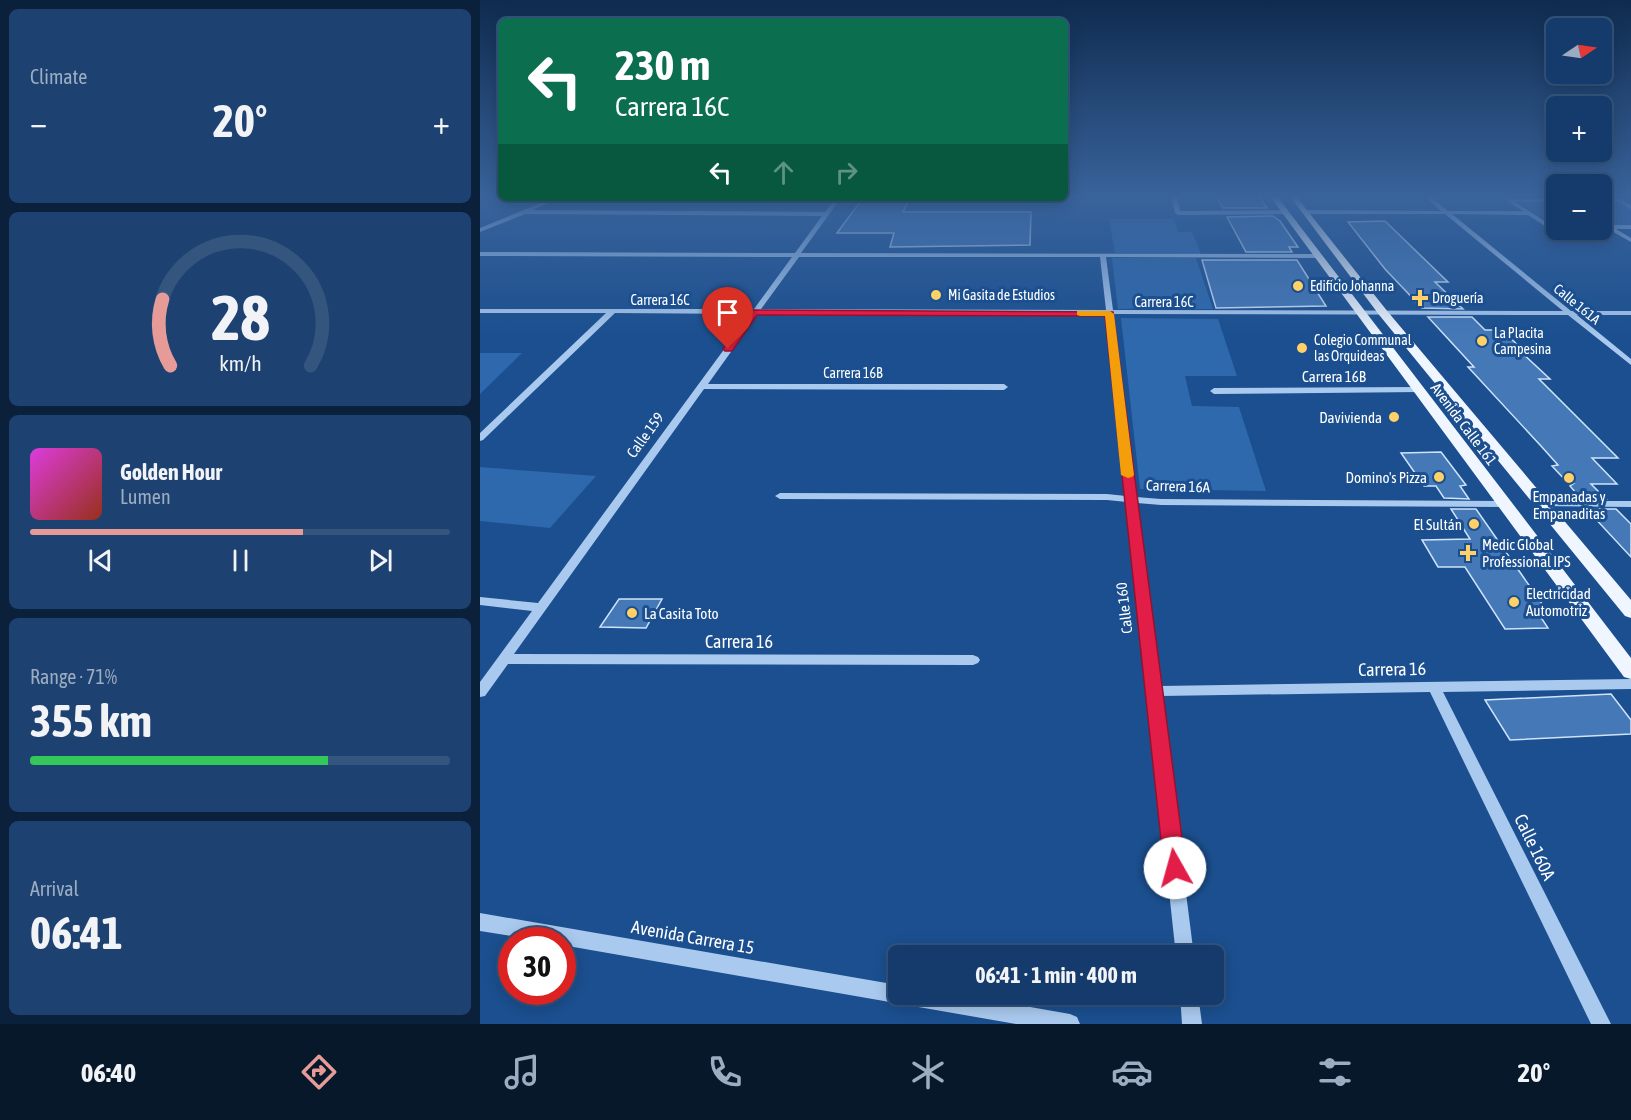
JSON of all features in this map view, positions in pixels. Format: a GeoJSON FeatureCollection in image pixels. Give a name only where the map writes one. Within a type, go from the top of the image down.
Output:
{"type":"FeatureCollection","features":[{"type":"Feature","properties":{"kind":"main road","name":"Avenida Calle 161"},"geometry":{"type":"LineString","coordinates":[[1308,243],[1631,672]]}},
{"type":"Feature","properties":{"kind":"main road","name":"Avenida Calle 161"},"geometry":{"type":"LineString","coordinates":[[1329,243],[1384,314],[1631,612]]}},
{"type":"Feature","properties":{"kind":"street","name":"Calle 159"},"geometry":{"type":"LineString","coordinates":[[480,692],[805,243]]}},
{"type":"Feature","properties":{"kind":"street","name":"Calle 161A"},"geometry":{"type":"LineString","coordinates":[[1483,243],[1631,363]]}},
{"type":"Feature","properties":{"kind":"street"},"geometry":{"type":"LineString","coordinates":[[480,255],[1318,256]]}},
{"type":"Feature","properties":{"kind":"street","name":"Calle 160"},"geometry":{"type":"LineString","coordinates":[[1103,256],[1184,945]]}},
{"type":"Feature","properties":{"kind":"street","name":"Carrera 16C"},"geometry":{"type":"LineString","coordinates":[[480,311],[1631,314]]}},
{"type":"Feature","properties":{"kind":"street"},"geometry":{"type":"LineString","coordinates":[[480,438],[612,312]]}},
{"type":"Feature","properties":{"kind":"street","name":"Carrera 16B"},"geometry":{"type":"LineString","coordinates":[[702,386],[1004,387]]}},
{"type":"Feature","properties":{"kind":"street","name":"Carrera 16B"},"geometry":{"type":"LineString","coordinates":[[1214,390],[1418,390]]}},
{"type":"Feature","properties":{"kind":"street","name":"Carrera 16A"},"geometry":{"type":"LineString","coordinates":[[780,496],[1504,504]]}},
{"type":"Feature","properties":{"kind":"street"},"geometry":{"type":"LineString","coordinates":[[1541,504],[1631,504]]}},
{"type":"Feature","properties":{"kind":"street"},"geometry":{"type":"LineString","coordinates":[[480,601],[540,609]]}},
{"type":"Feature","properties":{"kind":"street","name":"Carrera 16"},"geometry":{"type":"LineString","coordinates":[[504,659],[974,660]]}},
{"type":"Feature","properties":{"kind":"street","name":"Carrera 16"},"geometry":{"type":"LineString","coordinates":[[1154,691],[1631,684]]}},
{"type":"Feature","properties":{"kind":"street","name":"Calle 160A"},"geometry":{"type":"LineString","coordinates":[[1434,687],[1601,1024]]}},
{"type":"Feature","properties":{"kind":"street","name":"Avenida Carrera 15"},"geometry":{"type":"LineString","coordinates":[[480,922],[888,992]]}},
{"type":"Feature","properties":{"kind":"street","name":"Avenida Carrera 15"},"geometry":{"type":"LineString","coordinates":[[962,1005],[1070,1024]]}},
{"type":"Feature","properties":{"kind":"street"},"geometry":{"type":"LineString","coordinates":[[1190,1005],[1192,1024]]}},
{"type":"Feature","properties":{"kind":"shaded area"},"geometry":{"type":"Polygon","coordinates":[[[1113,243],[1196,243],[1201,254],[1115,253],[1113,243]]]}},
{"type":"Feature","properties":{"kind":"shaded area"},"geometry":{"type":"Polygon","coordinates":[[[1112,258],[1196,258],[1213,309],[1192,309],[1186,304],[1118,309],[1112,258]]]}},
{"type":"Feature","properties":{"kind":"shaded area"},"geometry":{"type":"Polygon","coordinates":[[[1121,318],[1218,319],[1237,376],[1185,376],[1192,406],[1239,407],[1266,491],[1140,489],[1121,318]]]}},
{"type":"Feature","properties":{"kind":"shaded area"},"geometry":{"type":"Polygon","coordinates":[[[480,353],[522,353],[480,394],[480,353]]]}},
{"type":"Feature","properties":{"kind":"shaded area"},"geometry":{"type":"Polygon","coordinates":[[[480,467],[596,476],[550,528],[480,521],[480,467]]]}},
{"type":"Feature","properties":{"kind":"building"},"geometry":{"type":"Polygon","coordinates":[[[891,243],[1030,243],[1030,245],[890,247],[891,243]]]}},
{"type":"Feature","properties":{"kind":"building"},"geometry":{"type":"Polygon","coordinates":[[[1241,243],[1295,243],[1298,247],[1289,247],[1292,252],[1246,252],[1241,243]]]}},
{"type":"Feature","properties":{"kind":"building"},"geometry":{"type":"Polygon","coordinates":[[[1364,243],[1408,243],[1448,282],[1435,282],[1463,309],[1422,308],[1385,269],[1364,243]]]}},
{"type":"Feature","properties":{"kind":"building"},"geometry":{"type":"Polygon","coordinates":[[[1202,260],[1297,260],[1326,306],[1216,308],[1202,260]]]}},
{"type":"Feature","properties":{"kind":"building"},"geometry":{"type":"Polygon","coordinates":[[[1428,317],[1472,317],[1485,330],[1502,330],[1525,352],[1521,352],[1550,379],[1539,379],[1618,458],[1592,458],[1617,484],[1591,484],[1606,499],[1581,499],[1570,486],[1573,484],[1569,484],[1552,466],[1558,465],[1468,367],[1474,367],[1428,317]]]}},
{"type":"Feature","properties":{"kind":"building"},"geometry":{"type":"Polygon","coordinates":[[[1441,452],[1466,485],[1460,486],[1469,499],[1444,498],[1436,486],[1424,486],[1401,453],[1441,452]]]}},
{"type":"Feature","properties":{"kind":"building"},"geometry":{"type":"Polygon","coordinates":[[[1451,509],[1476,509],[1547,611],[1536,610],[1548,628],[1505,629],[1465,567],[1438,567],[1422,540],[1470,539],[1451,509]]]}},
{"type":"Feature","properties":{"kind":"building"},"geometry":{"type":"Polygon","coordinates":[[[1591,509],[1616,509],[1631,524],[1631,557],[1591,514],[1595,514],[1591,509]]]}},
{"type":"Feature","properties":{"kind":"building","name":"La Casita Toto"},"geometry":{"type":"Polygon","coordinates":[[[619,599],[662,599],[646,628],[600,627],[619,599]]]}},
{"type":"Feature","properties":{"kind":"building"},"geometry":{"type":"Polygon","coordinates":[[[1611,694],[1631,720],[1631,734],[1510,740],[1485,700],[1611,694]]]}},
{"type":"Feature","properties":{"kind":"slow traffic"},"geometry":{"type":"LineString","coordinates":[[1080,313],[1110,314],[1128,475]]}},
{"type":"Feature","properties":{"kind":"place","name":"Edificio Johanna"},"geometry":{"type":"Point","coordinates":[1298,286]}},
{"type":"Feature","properties":{"kind":"place","name":"Mi Gasita de Estudios"},"geometry":{"type":"Point","coordinates":[936,295]}},
{"type":"Feature","properties":{"kind":"place","name":"Droguería"},"geometry":{"type":"Point","coordinates":[1420,298]}},
{"type":"Feature","properties":{"kind":"place","name":"La Placita Campesina"},"geometry":{"type":"Point","coordinates":[1482,341]}},
{"type":"Feature","properties":{"kind":"place","name":"Colegio Communal las Orquideas"},"geometry":{"type":"Point","coordinates":[1302,348]}},
{"type":"Feature","properties":{"kind":"place","name":"Davivienda"},"geometry":{"type":"Point","coordinates":[1394,417]}},
{"type":"Feature","properties":{"kind":"place","name":"Domino's Pizza"},"geometry":{"type":"Point","coordinates":[1439,477]}},
{"type":"Feature","properties":{"kind":"place","name":"Empanadas y Empanaditas"},"geometry":{"type":"Point","coordinates":[1569,478]}},
{"type":"Feature","properties":{"kind":"place","name":"El Sultán"},"geometry":{"type":"Point","coordinates":[1474,524]}},
{"type":"Feature","properties":{"kind":"place","name":"Medic Global Professional IPS"},"geometry":{"type":"Point","coordinates":[1468,553]}},
{"type":"Feature","properties":{"kind":"place","name":"Electricidad Automotriz"},"geometry":{"type":"Point","coordinates":[1514,602]}},
{"type":"Feature","properties":{"kind":"place","name":"La Casita Toto"},"geometry":{"type":"Point","coordinates":[632,613]}},
{"type":"Feature","properties":{"kind":"route"},"geometry":{"type":"LineString","coordinates":[[728,349],[755,312],[1110,314],[1175,868]]}}]}
